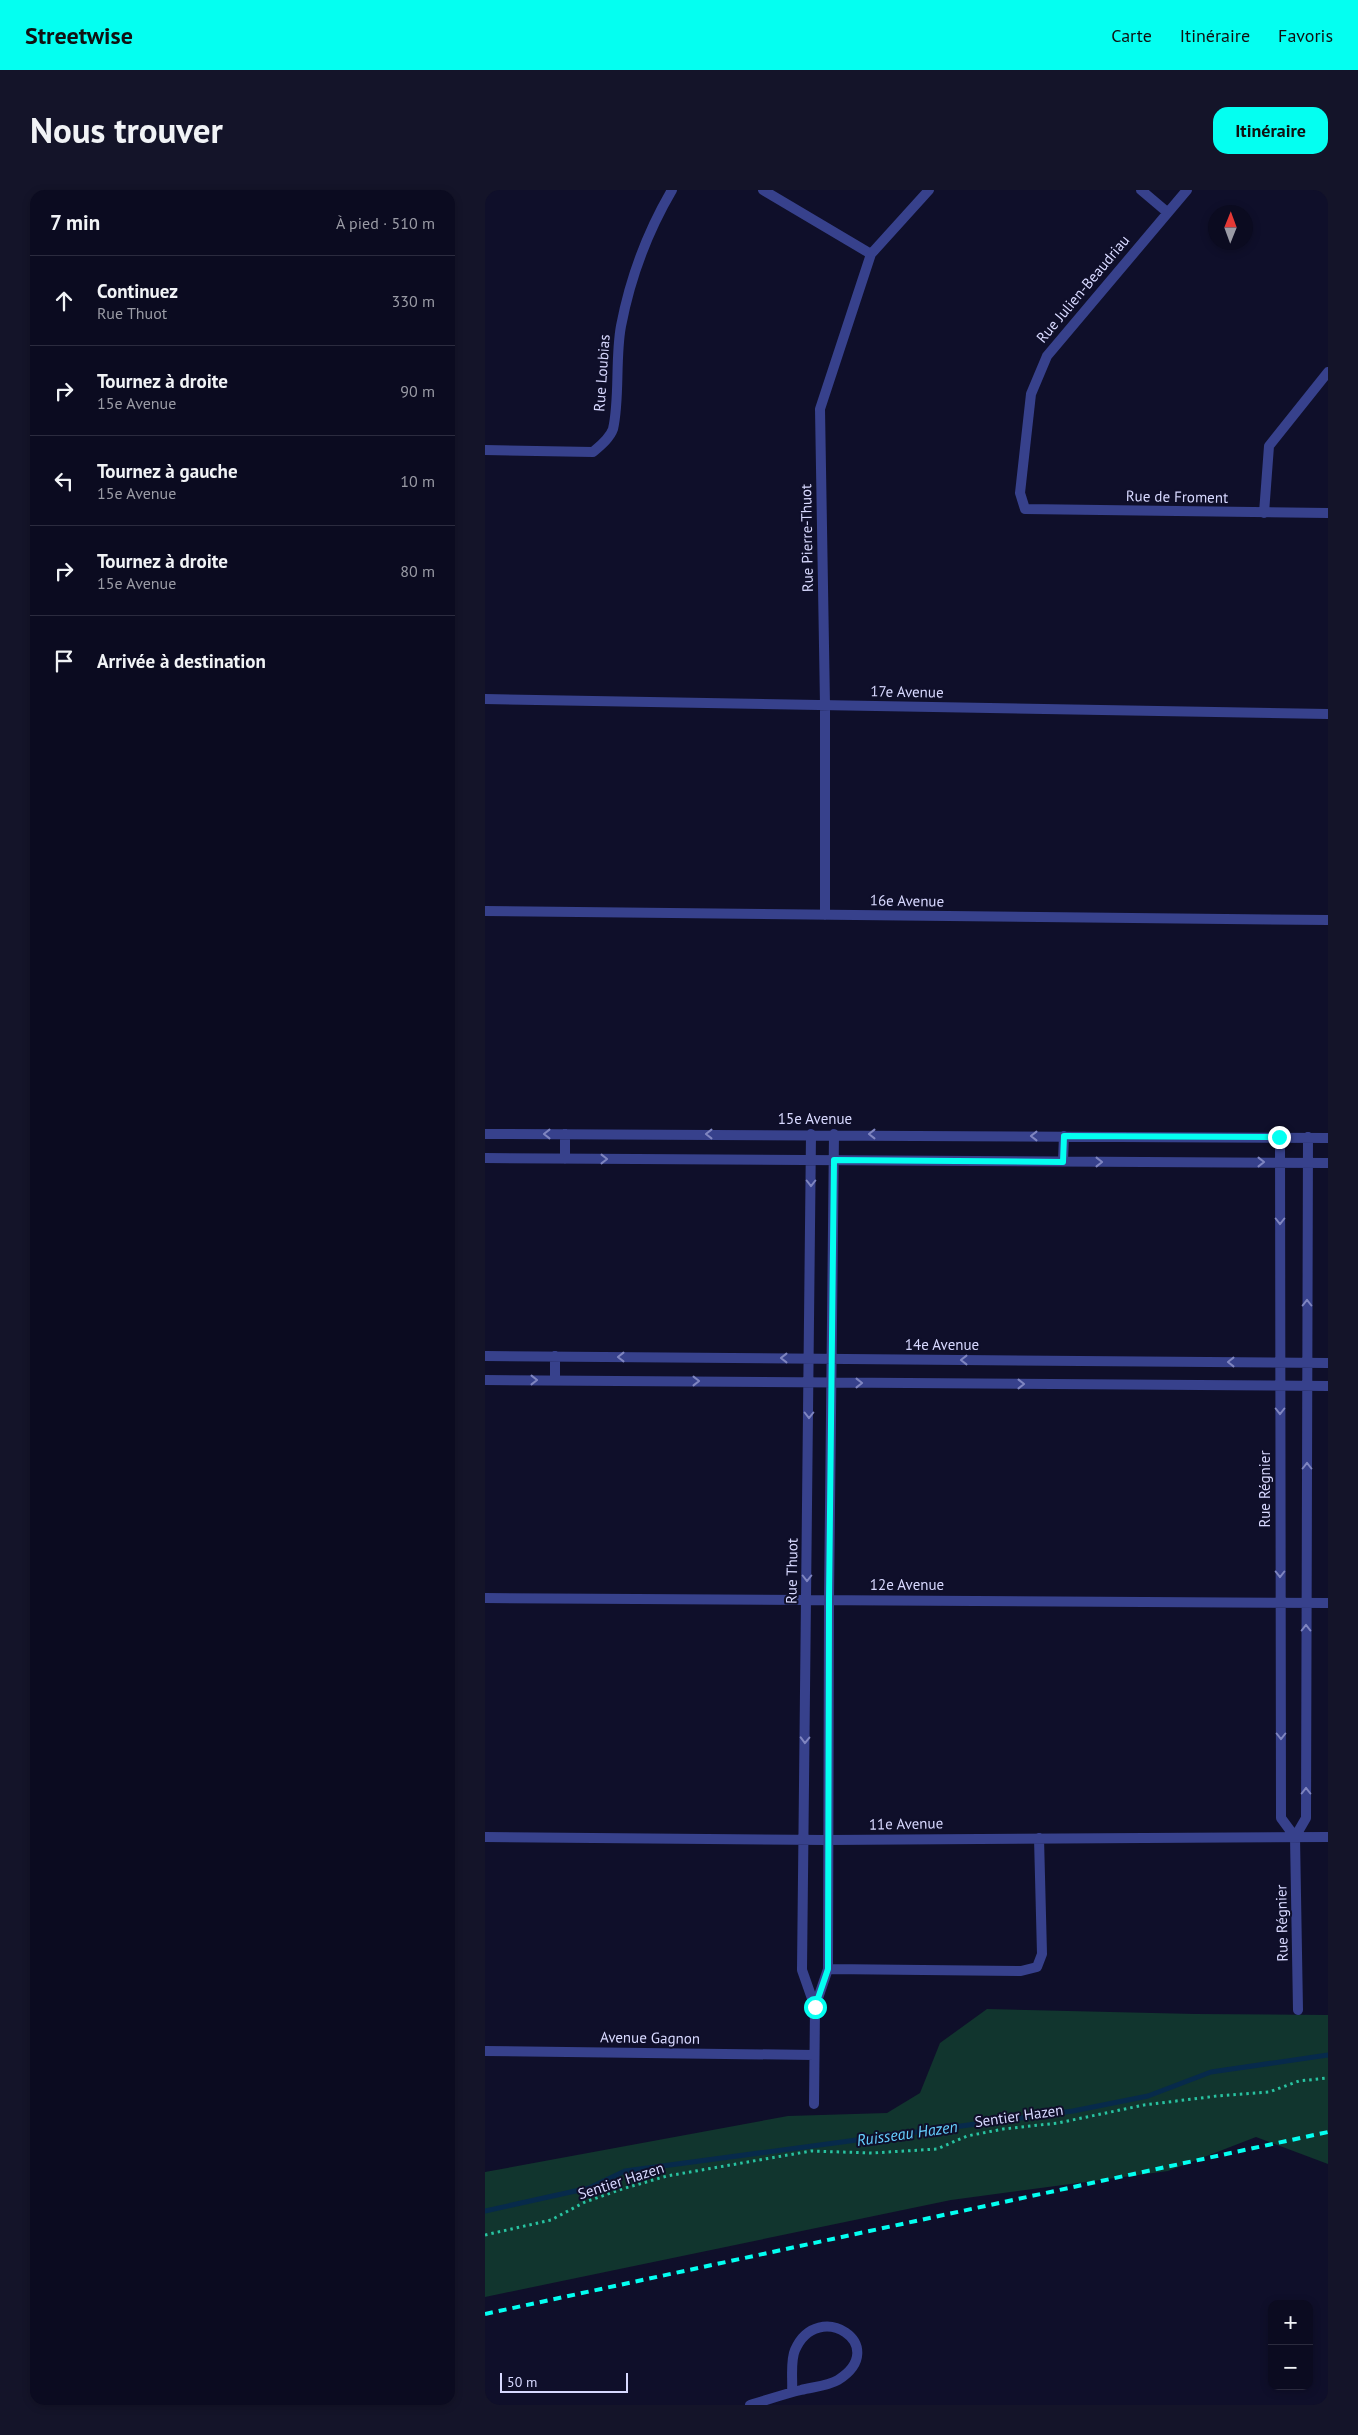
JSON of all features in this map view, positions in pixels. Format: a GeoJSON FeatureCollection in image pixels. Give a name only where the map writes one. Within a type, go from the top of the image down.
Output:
{"type":"FeatureCollection","features":[{"type":"Feature","properties":{"kind":"street","name":"Rue Loubias"},"geometry":{"type":"LineString","coordinates":[[485,450],[593,452],[602,445],[613,431],[621,326],[645,246],[658,213],[672,190]]}},
{"type":"Feature","properties":{"kind":"street"},"geometry":{"type":"LineString","coordinates":[[763,190],[871,254]]}},
{"type":"Feature","properties":{"kind":"street","name":"Rue Pierre-Thuot"},"geometry":{"type":"LineString","coordinates":[[825,916],[825,705],[820,409],[871,254],[929,190]]}},
{"type":"Feature","properties":{"kind":"street"},"geometry":{"type":"LineString","coordinates":[[1141,190],[1167,212]]}},
{"type":"Feature","properties":{"kind":"street","name":"Rue Julien-Beaudriau"},"geometry":{"type":"LineString","coordinates":[[1025,509],[1021,493],[1031,394],[1047,356],[1187,190]]}},
{"type":"Feature","properties":{"kind":"street"},"geometry":{"type":"LineString","coordinates":[[1264,513],[1269,446],[1328,372]]}},
{"type":"Feature","properties":{"kind":"street","name":"Rue de Froment"},"geometry":{"type":"LineString","coordinates":[[1025,509],[1328,513]]}},
{"type":"Feature","properties":{"kind":"street","name":"17e Avenue"},"geometry":{"type":"LineString","coordinates":[[485,699],[1328,714]]}},
{"type":"Feature","properties":{"kind":"street","name":"16e Avenue"},"geometry":{"type":"LineString","coordinates":[[485,911],[1328,920]]}},
{"type":"Feature","properties":{"kind":"street","name":"15e Avenue"},"geometry":{"type":"LineString","coordinates":[[485,1134],[834,1134],[1328,1138]]}},
{"type":"Feature","properties":{"kind":"street"},"geometry":{"type":"LineString","coordinates":[[565,1134],[565,1159]]}},
{"type":"Feature","properties":{"kind":"street","name":"Rue Thuot"},"geometry":{"type":"LineString","coordinates":[[811,1134],[802,1970],[815,2007]]}},
{"type":"Feature","properties":{"kind":"street","name":"Rue Thuot"},"geometry":{"type":"LineString","coordinates":[[814,2104],[815,2007],[828,1969],[827,1840],[834,1134]]}},
{"type":"Feature","properties":{"kind":"street"},"geometry":{"type":"LineString","coordinates":[[1063,1162],[1064,1136]]}},
{"type":"Feature","properties":{"kind":"street","name":"Rue Régnier"},"geometry":{"type":"LineString","coordinates":[[1279,1137],[1281,1818],[1295,1837]]}},
{"type":"Feature","properties":{"kind":"street","name":"Rue Régnier"},"geometry":{"type":"LineString","coordinates":[[1298,2010],[1295,1837],[1306,1818],[1308,1137]]}},
{"type":"Feature","properties":{"kind":"street"},"geometry":{"type":"LineString","coordinates":[[485,1158],[1328,1163]]}},
{"type":"Feature","properties":{"kind":"street","name":"14e Avenue"},"geometry":{"type":"LineString","coordinates":[[485,1356],[1328,1363]]}},
{"type":"Feature","properties":{"kind":"street"},"geometry":{"type":"LineString","coordinates":[[555,1356],[555,1380]]}},
{"type":"Feature","properties":{"kind":"street"},"geometry":{"type":"LineString","coordinates":[[485,1380],[1328,1386]]}},
{"type":"Feature","properties":{"kind":"street","name":"12e Avenue"},"geometry":{"type":"LineString","coordinates":[[485,1598],[1328,1603]]}},
{"type":"Feature","properties":{"kind":"street","name":"11e Avenue"},"geometry":{"type":"LineString","coordinates":[[485,1837],[804,1840],[1328,1837]]}},
{"type":"Feature","properties":{"kind":"street"},"geometry":{"type":"LineString","coordinates":[[828,1969],[1021,1971],[1037,1966],[1043,1954],[1039,1838]]}},
{"type":"Feature","properties":{"kind":"street","name":"Avenue Gagnon"},"geometry":{"type":"LineString","coordinates":[[485,2051],[814,2055]]}},
{"type":"Feature","properties":{"kind":"street"},"geometry":{"type":"LineString","coordinates":[[750,2405],[836,2381],[852,2369],[858,2354],[853,2338],[838,2327],[820,2326],[805,2336],[794,2351],[792,2392]]}},
{"type":"Feature","properties":{"kind":"path","name":"Sentier Hazen"},"geometry":{"type":"LineString","coordinates":[[485,2236],[551,2220],[585,2202],[667,2176],[811,2151],[872,2153],[937,2149],[967,2136],[1003,2129],[1058,2123],[1143,2105],[1269,2092],[1299,2081],[1328,2078]]}},
{"type":"Feature","properties":{"kind":"green space"},"geometry":{"type":"Polygon","coordinates":[[[987,2009],[1328,2015],[1328,2164],[1256,2137],[1168,2171],[951,2200],[485,2297],[485,2172],[788,2116],[887,2113],[920,2093],[940,2043],[987,2009]]]}},
{"type":"Feature","properties":{"kind":"waterway","name":"Ruisseau Hazen"},"geometry":{"type":"LineString","coordinates":[[485,2211],[589,2188],[625,2171],[1073,2111],[1148,2096],[1211,2072],[1328,2055]]}},
{"type":"Feature","properties":{"kind":"railway"},"geometry":{"type":"LineString","coordinates":[[485,2314],[1328,2132]]}},
{"type":"Feature","properties":{"kind":"route"},"geometry":{"type":"LineString","coordinates":[[815,2007],[828,1969],[827,1840],[834,1160],[1063,1162],[1064,1136],[1279,1137]]}}]}
